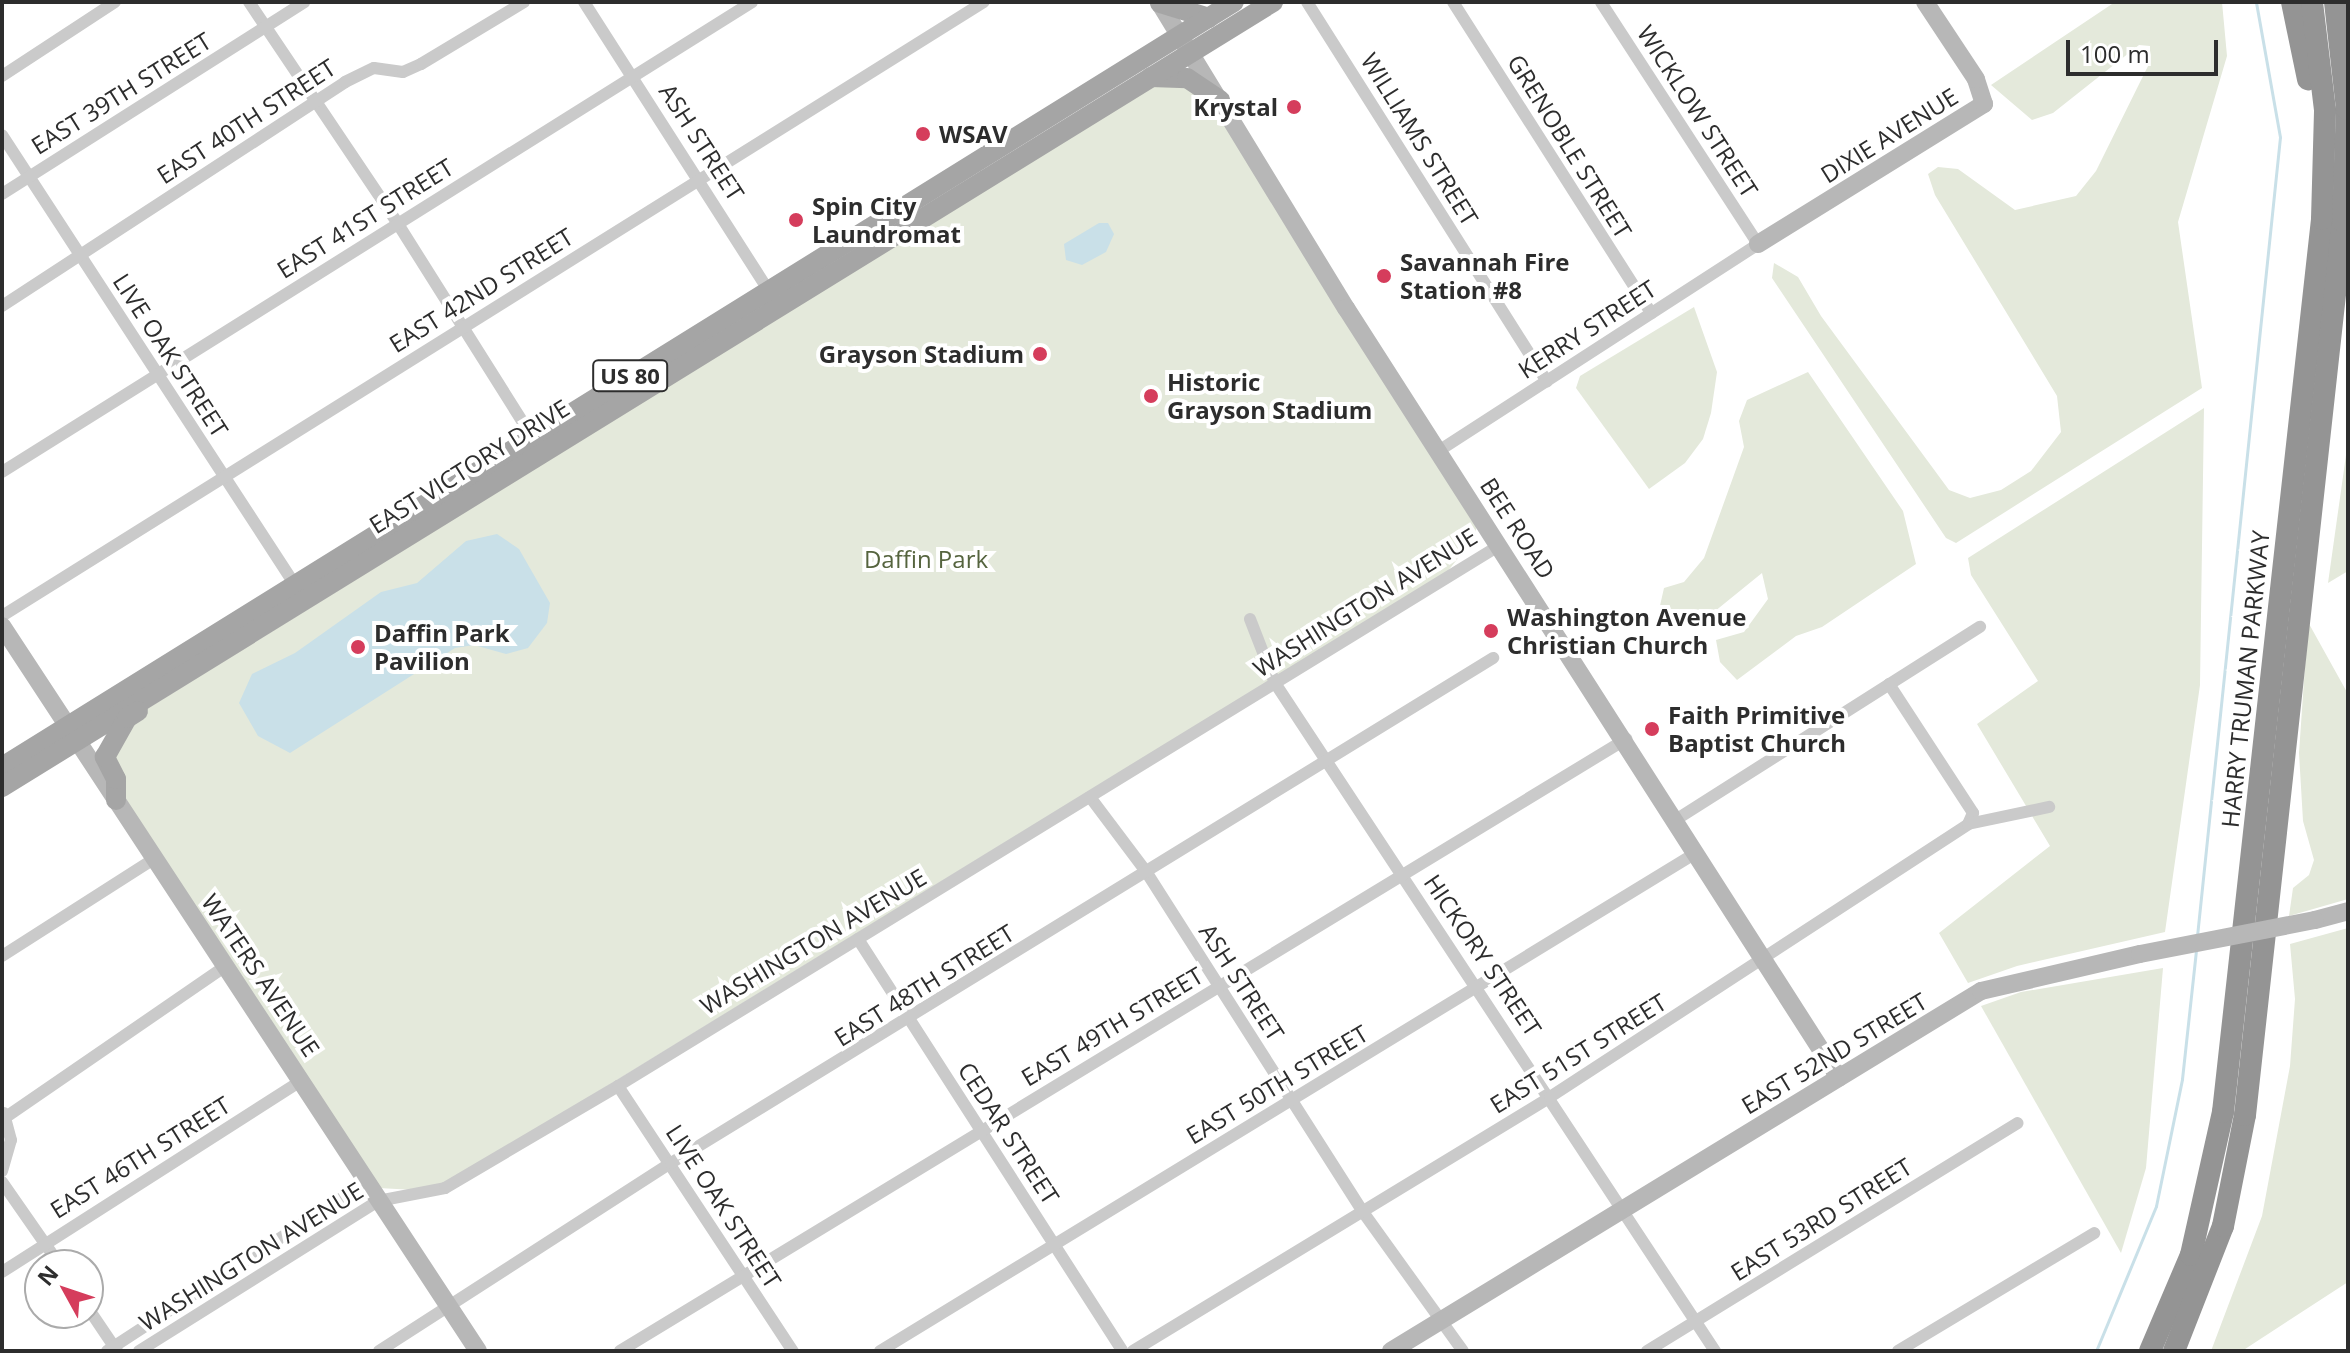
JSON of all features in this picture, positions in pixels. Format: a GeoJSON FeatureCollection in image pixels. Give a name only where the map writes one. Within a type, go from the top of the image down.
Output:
{"type":"FeatureCollection","features":[{"type":"Feature","properties":{"kind":"highway"},"geometry":{"type":"LineString","coordinates":[[2270,686],[2311,186],[2311,104],[2292,2]]}},
{"type":"Feature","properties":{"kind":"highway","name":"HARRY TRUMAN PARKWAY"},"geometry":{"type":"LineString","coordinates":[[2150,1351],[2191,1255],[2217,1148],[2324,182],[2325,110],[2312,2]]}},
{"type":"Feature","properties":{"kind":"highway","name":"HARRY TRUMAN PARKWAY"},"geometry":{"type":"LineString","coordinates":[[2174,1351],[2223,1226],[2249,1074],[2335,299],[2348,145],[2335,2]]}},
{"type":"Feature","properties":{"kind":"highway"},"geometry":{"type":"LineString","coordinates":[[2335,299],[2348,225]]}},
{"type":"Feature","properties":{"kind":"highway"},"geometry":{"type":"LineString","coordinates":[[2191,1351],[2228,1259],[2244,1191],[2249,1074]]}},
{"type":"Feature","properties":{"kind":"main road"},"geometry":{"type":"LineString","coordinates":[[1159,2],[1209,18]]}},
{"type":"Feature","properties":{"kind":"main road","name":"BEE ROAD"},"geometry":{"type":"LineString","coordinates":[[1159,2],[1839,1078]]}},
{"type":"Feature","properties":{"kind":"main road","name":"EAST VICTORY DRIVE"},"geometry":{"type":"LineString","coordinates":[[2,767],[192,668],[532,437],[769,290],[1151,77],[1209,18],[1234,2]]}},
{"type":"Feature","properties":{"kind":"main road","name":"EAST VICTORY DRIVE"},"geometry":{"type":"LineString","coordinates":[[2,787],[72,733],[300,592],[515,469],[780,308],[960,184],[1186,44],[1273,2]]}},
{"type":"Feature","properties":{"kind":"main road","name":"DIXIE AVENUE"},"geometry":{"type":"LineString","coordinates":[[1758,244],[1984,104],[1976,79],[1925,2]]}},
{"type":"Feature","properties":{"kind":"main road"},"geometry":{"type":"LineString","coordinates":[[1151,77],[1187,78],[1220,100]]}},
{"type":"Feature","properties":{"kind":"main road"},"geometry":{"type":"LineString","coordinates":[[515,469],[532,449],[532,437]]}},
{"type":"Feature","properties":{"kind":"main road","name":"WATERS AVENUE"},"geometry":{"type":"LineString","coordinates":[[2,626],[478,1351]]}},
{"type":"Feature","properties":{"kind":"main road"},"geometry":{"type":"LineString","coordinates":[[116,800],[116,779],[105,757],[109,747],[127,718],[192,668]]}},
{"type":"Feature","properties":{"kind":"main road","name":"EAST 52ND STREET"},"geometry":{"type":"LineString","coordinates":[[1391,1351],[1981,991],[2348,911]]}},
{"type":"Feature","properties":{"kind":"street"},"geometry":{"type":"LineString","coordinates":[[2,76],[115,2]]}},
{"type":"Feature","properties":{"kind":"street"},"geometry":{"type":"LineString","coordinates":[[249,2],[398,224],[532,437]]}},
{"type":"Feature","properties":{"kind":"street","name":"EAST 39TH STREET"},"geometry":{"type":"LineString","coordinates":[[2,194],[304,2]]}},
{"type":"Feature","properties":{"kind":"street","name":"EAST 40TH STREET"},"geometry":{"type":"LineString","coordinates":[[2,306],[315,102],[374,68],[403,72],[421,64],[524,2]]}},
{"type":"Feature","properties":{"kind":"street","name":"ASH STREET"},"geometry":{"type":"LineString","coordinates":[[584,2],[780,308]]}},
{"type":"Feature","properties":{"kind":"street","name":"EAST 41ST STREET"},"geometry":{"type":"LineString","coordinates":[[2,472],[752,2]]}},
{"type":"Feature","properties":{"kind":"street","name":"EAST 42ND STREET"},"geometry":{"type":"LineString","coordinates":[[2,616],[984,2]]}},
{"type":"Feature","properties":{"kind":"street","name":"WILLIAMS STREET"},"geometry":{"type":"LineString","coordinates":[[1307,2],[1547,381]]}},
{"type":"Feature","properties":{"kind":"street","name":"GRENOBLE STREET"},"geometry":{"type":"LineString","coordinates":[[1453,2],[1651,313]]}},
{"type":"Feature","properties":{"kind":"street","name":"WICKLOW STREET"},"geometry":{"type":"LineString","coordinates":[[1601,2],[1758,244]]}},
{"type":"Feature","properties":{"kind":"street","name":"LIVE OAK STREET"},"geometry":{"type":"LineString","coordinates":[[2,135],[300,592]]}},
{"type":"Feature","properties":{"kind":"street","name":"KERRY STREET"},"geometry":{"type":"LineString","coordinates":[[1440,450],[1758,244]]}},
{"type":"Feature","properties":{"kind":"street","name":"WASHINGTON AVENUE"},"geometry":{"type":"LineString","coordinates":[[139,1351],[378,1201],[445,1188],[618,1086],[1500,545]]}},
{"type":"Feature","properties":{"kind":"street","name":"HICKORY STREET"},"geometry":{"type":"LineString","coordinates":[[1250,619],[1275,683],[1478,985],[1715,1351]]}},
{"type":"Feature","properties":{"kind":"street"},"geometry":{"type":"LineString","coordinates":[[1677,819],[1980,627]]}},
{"type":"Feature","properties":{"kind":"street","name":"EAST 48TH STREET"},"geometry":{"type":"LineString","coordinates":[[379,1351],[671,1163],[911,1020],[1493,658]]}},
{"type":"Feature","properties":{"kind":"street"},"geometry":{"type":"LineString","coordinates":[[1889,684],[1973,813],[1968,824]]}},
{"type":"Feature","properties":{"kind":"street","name":"EAST 49TH STREET"},"geometry":{"type":"LineString","coordinates":[[620,1351],[1626,739]]}},
{"type":"Feature","properties":{"kind":"street","name":"ASH STREET"},"geometry":{"type":"LineString","coordinates":[[1090,797],[1147,873],[1363,1212],[1463,1351]]}},
{"type":"Feature","properties":{"kind":"street","name":"EAST 51ST STREET"},"geometry":{"type":"LineString","coordinates":[[1133,1351],[1550,1097],[1765,961],[1968,824],[2049,807]]}},
{"type":"Feature","properties":{"kind":"street","name":"EAST 50TH STREET"},"geometry":{"type":"LineString","coordinates":[[880,1351],[1696,853]]}},
{"type":"Feature","properties":{"kind":"street"},"geometry":{"type":"LineString","coordinates":[[2,956],[155,858]]}},
{"type":"Feature","properties":{"kind":"street","name":"CEDAR STREET"},"geometry":{"type":"LineString","coordinates":[[858,939],[1122,1351]]}},
{"type":"Feature","properties":{"kind":"street"},"geometry":{"type":"LineString","coordinates":[[2,1171],[11,1140],[4,1114],[226,966]]}},
{"type":"Feature","properties":{"kind":"street","name":"EAST 46TH STREET"},"geometry":{"type":"LineString","coordinates":[[2,1272],[302,1080]]}},
{"type":"Feature","properties":{"kind":"street","name":"LIVE OAK STREET"},"geometry":{"type":"LineString","coordinates":[[618,1086],[793,1351]]}},
{"type":"Feature","properties":{"kind":"street","name":"EAST 53RD STREET"},"geometry":{"type":"LineString","coordinates":[[1647,1351],[2017,1123]]}},
{"type":"Feature","properties":{"kind":"street"},"geometry":{"type":"LineString","coordinates":[[2,1182],[49,1249]]}},
{"type":"Feature","properties":{"kind":"street","name":"WASHINGTON AVENUE"},"geometry":{"type":"LineString","coordinates":[[112,1349],[366,1182]]}},
{"type":"Feature","properties":{"kind":"street"},"geometry":{"type":"LineString","coordinates":[[1898,1351],[2094,1233]]}},
{"type":"Feature","properties":{"kind":"street"},"geometry":{"type":"LineString","coordinates":[[100,1329],[112,1349]]}},
{"type":"Feature","properties":{"kind":"green space"},"geometry":{"type":"Polygon","coordinates":[[[2115,2],[2222,2],[2227,56],[2178,222],[2202,388],[1956,543],[1946,538],[1772,278],[1774,263],[1798,277],[1821,316],[1949,490],[1970,498],[2001,490],[2031,471],[2061,432],[2057,396],[1935,195],[1928,174],[1938,167],[1958,169],[2015,210],[2076,196],[2096,171],[2150,62],[2150,46],[2139,45],[2053,113],[2032,120],[1991,85],[2115,2]]]}},
{"type":"Feature","properties":{"kind":"green space","name":"Daffin Park"},"geometry":{"type":"Polygon","coordinates":[[[1186,81],[1227,120],[1478,524],[1472,541],[1447,572],[470,1170],[434,1191],[378,1188],[121,792],[109,763],[137,715],[1155,85],[1186,81]]]}},
{"type":"Feature","properties":{"kind":"green space"},"geometry":{"type":"Polygon","coordinates":[[[1694,307],[1717,372],[1711,413],[1703,439],[1685,463],[1649,489],[1576,388],[1580,376],[1694,307]]]}},
{"type":"Feature","properties":{"kind":"green space"},"geometry":{"type":"Polygon","coordinates":[[[1808,372],[1903,511],[1916,564],[1822,627],[1796,636],[1737,680],[1720,662],[1716,640],[1744,632],[1768,599],[1762,573],[1709,616],[1672,627],[1659,610],[1664,588],[1684,582],[1704,558],[1744,447],[1739,421],[1747,400],[1808,372]]]}},
{"type":"Feature","properties":{"kind":"green space"},"geometry":{"type":"Polygon","coordinates":[[[2204,408],[2200,685],[2165,932],[2017,966],[1968,983],[1939,933],[2050,846],[1977,724],[2038,681],[1971,575],[1968,558],[2204,408]]]}},
{"type":"Feature","properties":{"kind":"green space"},"geometry":{"type":"Polygon","coordinates":[[[2348,441],[2348,571],[2328,583],[2348,441]]]}},
{"type":"Feature","properties":{"kind":"green space"},"geometry":{"type":"Polygon","coordinates":[[[2308,622],[2348,694],[2348,899],[2289,916],[2293,888],[2309,875],[2314,860],[2303,821],[2299,753],[2308,622]]]}},
{"type":"Feature","properties":{"kind":"green space"},"geometry":{"type":"Polygon","coordinates":[[[2348,928],[2348,1282],[2242,1351],[2211,1351],[2262,1216],[2290,1066],[2295,999],[2290,944],[2348,928]]]}},
{"type":"Feature","properties":{"kind":"green space"},"geometry":{"type":"Polygon","coordinates":[[[2163,968],[2146,1168],[2121,1253],[1981,1006],[2021,992],[2163,968]]]}},
{"type":"Feature","properties":{"kind":"water"},"geometry":{"type":"Polygon","coordinates":[[[1099,223],[1108,223],[1114,234],[1106,252],[1082,265],[1066,260],[1064,244],[1099,223]]]}},
{"type":"Feature","properties":{"kind":"water"},"geometry":{"type":"Polygon","coordinates":[[[497,534],[519,549],[550,603],[547,623],[528,648],[506,654],[474,645],[455,648],[290,753],[258,736],[239,703],[252,674],[295,653],[381,592],[417,583],[466,541],[497,534]]]}},
{"type":"Feature","properties":{"kind":"waterway"},"geometry":{"type":"LineString","coordinates":[[2197,936],[2280,137],[2256,2]]}},
{"type":"Feature","properties":{"kind":"waterway"},"geometry":{"type":"LineString","coordinates":[[2096,1351],[2156,1206],[2182,1079],[2196,951]]}},
{"type":"Feature","properties":{"kind":"place","name":"Krystal"},"geometry":{"type":"Point","coordinates":[1294,107]}},
{"type":"Feature","properties":{"kind":"place","name":"WSAV"},"geometry":{"type":"Point","coordinates":[923,134]}},
{"type":"Feature","properties":{"kind":"place","name":"Spin City Laundromat"},"geometry":{"type":"Point","coordinates":[796,220]}},
{"type":"Feature","properties":{"kind":"place","name":"Savannah Fire Station #8"},"geometry":{"type":"Point","coordinates":[1384,276]}},
{"type":"Feature","properties":{"kind":"place","name":"Grayson Stadium"},"geometry":{"type":"Point","coordinates":[1040,354]}},
{"type":"Feature","properties":{"kind":"place","name":"Historic Grayson Stadium"},"geometry":{"type":"Point","coordinates":[1151,396]}},
{"type":"Feature","properties":{"kind":"place","name":"Washington Avenue Christian Church"},"geometry":{"type":"Point","coordinates":[1491,631]}},
{"type":"Feature","properties":{"kind":"place","name":"Daffin Park Pavilion"},"geometry":{"type":"Point","coordinates":[358,647]}},
{"type":"Feature","properties":{"kind":"place","name":"Faith Primitive Baptist Church"},"geometry":{"type":"Point","coordinates":[1652,729]}}]}
